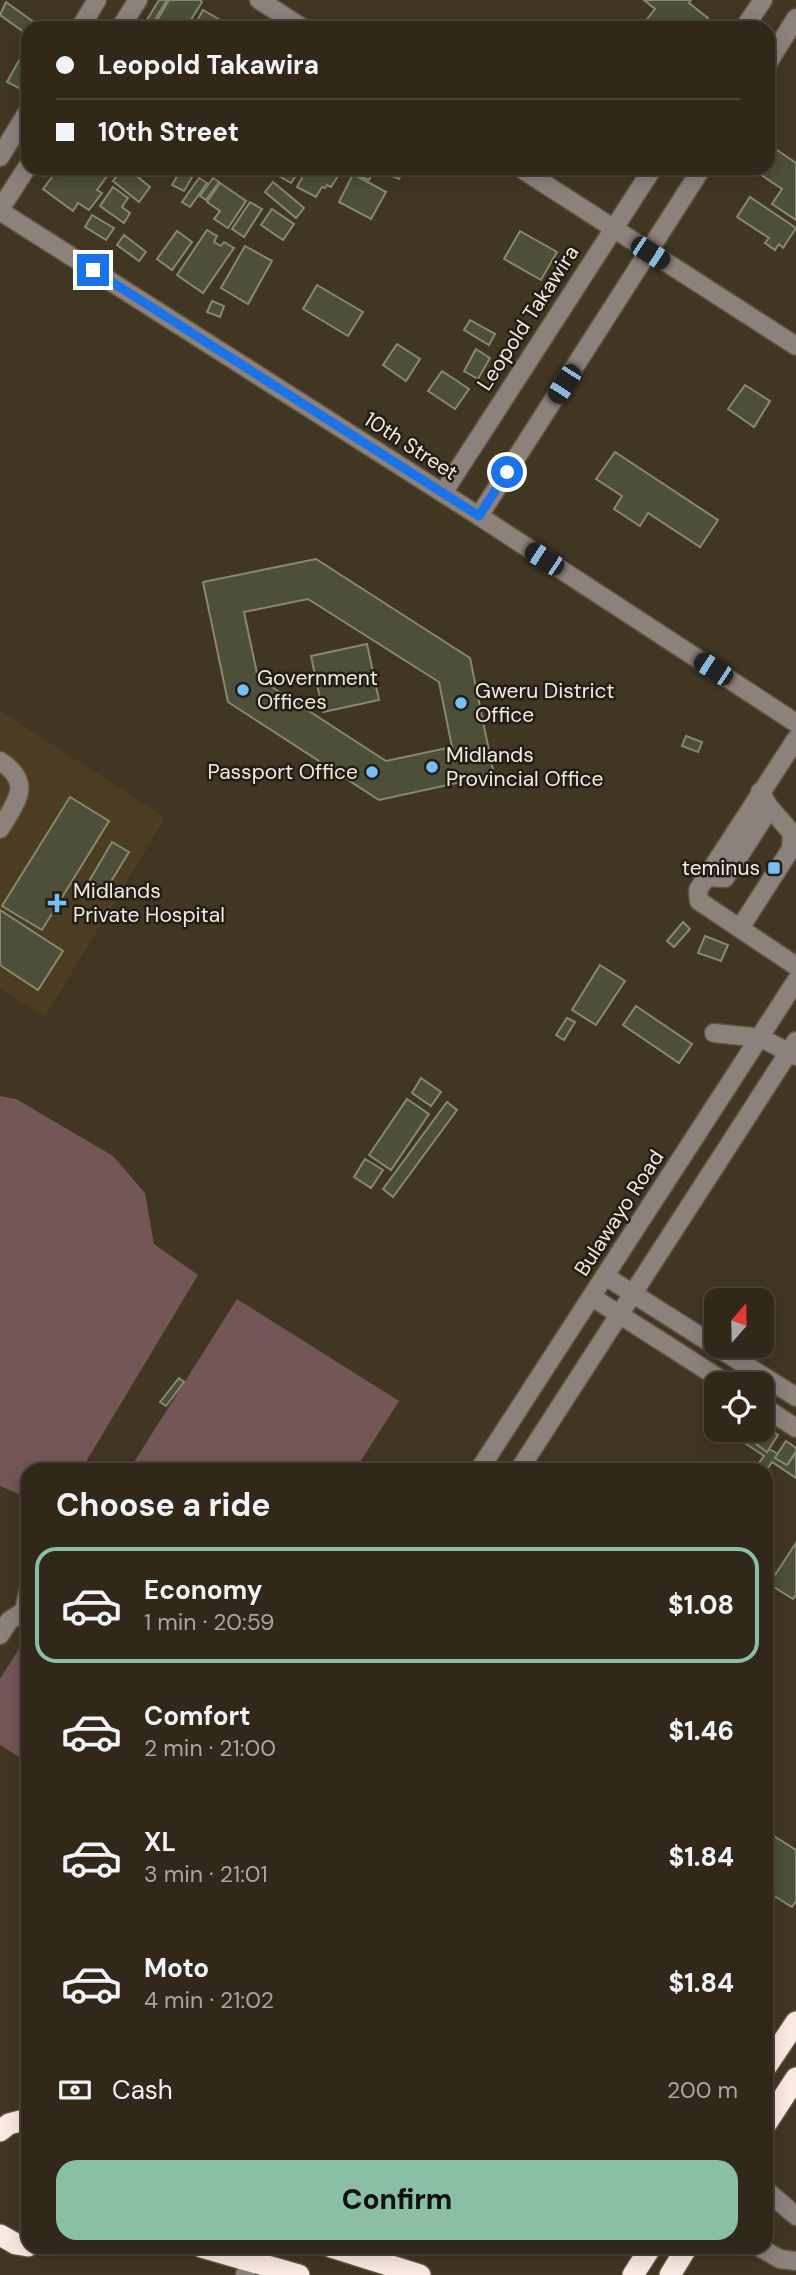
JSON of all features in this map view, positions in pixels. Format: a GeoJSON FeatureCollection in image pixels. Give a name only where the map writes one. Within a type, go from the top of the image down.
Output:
{"type":"FeatureCollection","features":[{"type":"Feature","properties":{"kind":"highway"},"geometry":{"type":"LineString","coordinates":[[773,2056],[796,2022]]}},
{"type":"Feature","properties":{"kind":"highway"},"geometry":{"type":"LineString","coordinates":[[773,2113],[796,2078]]}},
{"type":"Feature","properties":{"kind":"highway"},"geometry":{"type":"LineString","coordinates":[[0,2131],[9,2124],[21,2121]]}},
{"type":"Feature","properties":{"kind":"highway"},"geometry":{"type":"LineString","coordinates":[[225,2254],[299,2275]]}},
{"type":"Feature","properties":{"kind":"highway"},"geometry":{"type":"LineString","coordinates":[[353,2254],[420,2275]]}},
{"type":"Feature","properties":{"kind":"highway"},"geometry":{"type":"LineString","coordinates":[[633,2275],[646,2254]]}},
{"type":"Feature","properties":{"kind":"highway"},"geometry":{"type":"LineString","coordinates":[[670,2275],[683,2254]]}},
{"type":"Feature","properties":{"kind":"street"},"geometry":{"type":"LineString","coordinates":[[84,21],[97,0]]}},
{"type":"Feature","properties":{"kind":"street"},"geometry":{"type":"LineString","coordinates":[[124,21],[138,0]]}},
{"type":"Feature","properties":{"kind":"street"},"geometry":{"type":"LineString","coordinates":[[259,0],[292,21]]}},
{"type":"Feature","properties":{"kind":"street"},"geometry":{"type":"LineString","coordinates":[[749,21],[763,0]]}},
{"type":"Feature","properties":{"kind":"street"},"geometry":{"type":"LineString","coordinates":[[775,51],[796,18]]}},
{"type":"Feature","properties":{"kind":"street"},"geometry":{"type":"LineString","coordinates":[[0,157],[21,122]]}},
{"type":"Feature","properties":{"kind":"street"},"geometry":{"type":"LineString","coordinates":[[0,210],[22,175]]}},
{"type":"Feature","properties":{"kind":"street"},"geometry":{"type":"LineString","coordinates":[[531,175],[796,346]]}},
{"type":"Feature","properties":{"kind":"street","name":"Leopold Takawira"},"geometry":{"type":"LineString","coordinates":[[443,493],[648,175]]}},
{"type":"Feature","properties":{"kind":"street"},"geometry":{"type":"LineString","coordinates":[[479,516],[698,175]]}},
{"type":"Feature","properties":{"kind":"street","name":"10th Street"},"geometry":{"type":"LineString","coordinates":[[0,210],[479,516],[796,723]]}},
{"type":"Feature","properties":{"kind":"street"},"geometry":{"type":"LineString","coordinates":[[796,739],[698,890],[699,901],[796,966]]}},
{"type":"Feature","properties":{"kind":"street"},"geometry":{"type":"LineString","coordinates":[[0,761],[19,779],[20,796],[0,829]]}},
{"type":"Feature","properties":{"kind":"street"},"geometry":{"type":"LineString","coordinates":[[740,928],[791,849],[792,833],[760,792]]}},
{"type":"Feature","properties":{"kind":"street"},"geometry":{"type":"LineString","coordinates":[[706,877],[725,878],[770,808]]}},
{"type":"Feature","properties":{"kind":"street","name":"Bulawayo Road"},"geometry":{"type":"LineString","coordinates":[[485,1463],[796,981]]}},
{"type":"Feature","properties":{"kind":"street"},"geometry":{"type":"LineString","coordinates":[[524,1463],[794,1050],[761,1038],[715,1033]]}},
{"type":"Feature","properties":{"kind":"street"},"geometry":{"type":"LineString","coordinates":[[605,1276],[796,1396]]}},
{"type":"Feature","properties":{"kind":"street"},"geometry":{"type":"LineString","coordinates":[[592,1297],[709,1372]]}},
{"type":"Feature","properties":{"kind":"street"},"geometry":{"type":"LineString","coordinates":[[774,1414],[796,1428]]}},
{"type":"Feature","properties":{"kind":"street"},"geometry":{"type":"LineString","coordinates":[[0,1635],[9,1621],[21,1614]]}},
{"type":"Feature","properties":{"kind":"street"},"geometry":{"type":"LineString","coordinates":[[773,2196],[796,2216]]}},
{"type":"Feature","properties":{"kind":"street"},"geometry":{"type":"LineString","coordinates":[[771,2254],[780,2259],[796,2261]]}},
{"type":"Feature","properties":{"kind":"shaded area","name":"Midlands Private Hospital"},"geometry":{"type":"Polygon","coordinates":[[[0,710],[165,818],[45,1017],[0,988],[0,710]]]}},
{"type":"Feature","properties":{"kind":"shaded area"},"geometry":{"type":"Polygon","coordinates":[[[0,1096],[16,1099],[113,1156],[145,1193],[154,1244],[198,1275],[85,1463],[21,1463],[21,1495],[0,1486],[0,1096]]]}},
{"type":"Feature","properties":{"kind":"shaded area"},"geometry":{"type":"Polygon","coordinates":[[[237,1299],[399,1401],[359,1463],[133,1463],[237,1299]]]}},
{"type":"Feature","properties":{"kind":"shaded area"},"geometry":{"type":"Polygon","coordinates":[[[21,1646],[21,1758],[0,1745],[0,1679],[21,1646]]]}},
{"type":"Feature","properties":{"kind":"building"},"geometry":{"type":"Polygon","coordinates":[[[159,0],[167,0],[154,21],[146,21],[159,0]]]}},
{"type":"Feature","properties":{"kind":"building"},"geometry":{"type":"Polygon","coordinates":[[[169,0],[202,2],[190,21],[157,21],[169,0]]]}},
{"type":"Feature","properties":{"kind":"building"},"geometry":{"type":"Polygon","coordinates":[[[644,0],[691,0],[689,3],[708,18],[706,21],[646,21],[655,9],[644,0]]]}},
{"type":"Feature","properties":{"kind":"building"},"geometry":{"type":"Polygon","coordinates":[[[6,2],[32,21],[21,21],[21,30],[0,15],[6,2]]]}},
{"type":"Feature","properties":{"kind":"building"},"geometry":{"type":"Polygon","coordinates":[[[203,10],[222,21],[197,21],[203,10]]]}},
{"type":"Feature","properties":{"kind":"building"},"geometry":{"type":"Polygon","coordinates":[[[21,57],[21,84],[19,88],[7,82],[21,57]]]}},
{"type":"Feature","properties":{"kind":"building"},"geometry":{"type":"Polygon","coordinates":[[[775,149],[796,163],[796,220],[772,204],[782,189],[761,175],[775,175],[775,149]]]}},
{"type":"Feature","properties":{"kind":"building"},"geometry":{"type":"Polygon","coordinates":[[[54,175],[108,175],[97,190],[102,193],[89,210],[78,203],[73,211],[43,189],[54,175]]]}},
{"type":"Feature","properties":{"kind":"building"},"geometry":{"type":"Polygon","coordinates":[[[118,175],[135,175],[150,187],[139,202],[113,181],[118,175]]]}},
{"type":"Feature","properties":{"kind":"building"},"geometry":{"type":"Polygon","coordinates":[[[178,175],[193,175],[184,191],[172,185],[178,175]]]}},
{"type":"Feature","properties":{"kind":"building"},"geometry":{"type":"Polygon","coordinates":[[[277,175],[296,175],[291,183],[277,175]]]}},
{"type":"Feature","properties":{"kind":"building"},"geometry":{"type":"Polygon","coordinates":[[[303,175],[338,176],[331,187],[322,187],[316,197],[297,187],[303,175]]]}},
{"type":"Feature","properties":{"kind":"building"},"geometry":{"type":"Polygon","coordinates":[[[352,175],[386,192],[371,219],[339,202],[352,175]]]}},
{"type":"Feature","properties":{"kind":"building"},"geometry":{"type":"Polygon","coordinates":[[[356,175],[372,175],[369,180],[356,175]]]}},
{"type":"Feature","properties":{"kind":"building"},"geometry":{"type":"Polygon","coordinates":[[[199,178],[207,183],[190,207],[182,202],[199,178]]]}},
{"type":"Feature","properties":{"kind":"building"},"geometry":{"type":"Polygon","coordinates":[[[213,178],[219,182],[206,200],[200,196],[213,178]]]}},
{"type":"Feature","properties":{"kind":"building"},"geometry":{"type":"Polygon","coordinates":[[[273,182],[304,208],[296,218],[265,192],[273,182]]]}},
{"type":"Feature","properties":{"kind":"building"},"geometry":{"type":"Polygon","coordinates":[[[220,183],[246,201],[228,228],[214,219],[220,211],[207,202],[220,183]]]}},
{"type":"Feature","properties":{"kind":"building"},"geometry":{"type":"Polygon","coordinates":[[[113,187],[128,198],[122,207],[130,213],[124,223],[100,206],[113,187]]]}},
{"type":"Feature","properties":{"kind":"building"},"geometry":{"type":"Polygon","coordinates":[[[750,197],[796,228],[783,248],[779,244],[775,250],[765,243],[769,238],[737,217],[750,197]]]}},
{"type":"Feature","properties":{"kind":"building"},"geometry":{"type":"Polygon","coordinates":[[[250,202],[262,209],[244,237],[232,229],[250,202]]]}},
{"type":"Feature","properties":{"kind":"building"},"geometry":{"type":"Polygon","coordinates":[[[272,209],[294,224],[283,240],[261,225],[272,209]]]}},
{"type":"Feature","properties":{"kind":"building"},"geometry":{"type":"Polygon","coordinates":[[[92,215],[114,228],[106,240],[85,227],[92,215]]]}},
{"type":"Feature","properties":{"kind":"building"},"geometry":{"type":"Polygon","coordinates":[[[207,230],[217,236],[214,242],[221,246],[224,242],[234,248],[203,293],[177,275],[207,230]]]}},
{"type":"Feature","properties":{"kind":"building"},"geometry":{"type":"Polygon","coordinates":[[[177,231],[192,242],[172,270],[157,259],[177,231]]]}},
{"type":"Feature","properties":{"kind":"building"},"geometry":{"type":"Polygon","coordinates":[[[520,231],[557,252],[541,280],[504,259],[520,231]]]}},
{"type":"Feature","properties":{"kind":"building"},"geometry":{"type":"Polygon","coordinates":[[[124,235],[146,252],[139,261],[117,245],[124,235]]]}},
{"type":"Feature","properties":{"kind":"building"},"geometry":{"type":"Polygon","coordinates":[[[245,246],[272,261],[248,304],[221,288],[245,246]]]}},
{"type":"Feature","properties":{"kind":"building"},"geometry":{"type":"Polygon","coordinates":[[[317,285],[363,312],[348,336],[303,309],[317,285]]]}},
{"type":"Feature","properties":{"kind":"building"},"geometry":{"type":"Polygon","coordinates":[[[212,301],[224,306],[220,317],[207,312],[212,301]]]}},
{"type":"Feature","properties":{"kind":"building"},"geometry":{"type":"Polygon","coordinates":[[[470,320],[495,334],[489,345],[464,330],[470,320]]]}},
{"type":"Feature","properties":{"kind":"building"},"geometry":{"type":"Polygon","coordinates":[[[397,344],[420,359],[406,381],[383,365],[397,344]]]}},
{"type":"Feature","properties":{"kind":"building"},"geometry":{"type":"Polygon","coordinates":[[[476,349],[490,358],[478,379],[464,371],[476,349]]]}},
{"type":"Feature","properties":{"kind":"building"},"geometry":{"type":"Polygon","coordinates":[[[442,371],[469,389],[455,409],[428,391],[442,371]]]}},
{"type":"Feature","properties":{"kind":"building"},"geometry":{"type":"Polygon","coordinates":[[[745,385],[770,401],[754,427],[728,409],[745,385]]]}},
{"type":"Feature","properties":{"kind":"building"},"geometry":{"type":"Polygon","coordinates":[[[615,452],[718,520],[700,547],[648,513],[640,526],[614,509],[622,496],[596,479],[615,452]]]}},
{"type":"Feature","properties":{"kind":"building"},"geometry":{"type":"Polygon","coordinates":[[[316,559],[470,658],[494,775],[379,800],[228,702],[203,582],[316,559]],[[308,599],[244,612],[258,678],[386,761],[452,747],[439,682],[308,599]]]}},
{"type":"Feature","properties":{"kind":"building"},"geometry":{"type":"Polygon","coordinates":[[[367,644],[379,700],[323,712],[311,656],[367,644]]]}},
{"type":"Feature","properties":{"kind":"building"},"geometry":{"type":"Polygon","coordinates":[[[686,736],[702,742],[698,752],[682,746],[686,736]]]}},
{"type":"Feature","properties":{"kind":"building"},"geometry":{"type":"Polygon","coordinates":[[[70,797],[109,821],[42,930],[2,906],[70,797]]]}},
{"type":"Feature","properties":{"kind":"building"},"geometry":{"type":"Polygon","coordinates":[[[112,842],[129,852],[104,893],[88,883],[112,842]]]}},
{"type":"Feature","properties":{"kind":"building"},"geometry":{"type":"Polygon","coordinates":[[[0,910],[63,951],[38,990],[0,965],[0,910]]]}},
{"type":"Feature","properties":{"kind":"building"},"geometry":{"type":"Polygon","coordinates":[[[683,922],[690,929],[674,947],[667,941],[683,922]]]}},
{"type":"Feature","properties":{"kind":"building"},"geometry":{"type":"Polygon","coordinates":[[[705,936],[728,945],[721,961],[698,953],[705,936]]]}},
{"type":"Feature","properties":{"kind":"building"},"geometry":{"type":"Polygon","coordinates":[[[600,965],[625,981],[596,1025],[572,1010],[600,965]]]}},
{"type":"Feature","properties":{"kind":"building"},"geometry":{"type":"Polygon","coordinates":[[[636,1006],[692,1044],[679,1063],[623,1025],[636,1006]]]}},
{"type":"Feature","properties":{"kind":"building"},"geometry":{"type":"Polygon","coordinates":[[[567,1018],[575,1022],[564,1040],[556,1035],[567,1018]]]}},
{"type":"Feature","properties":{"kind":"building"},"geometry":{"type":"Polygon","coordinates":[[[421,1078],[441,1092],[431,1106],[412,1093],[421,1078]]]}},
{"type":"Feature","properties":{"kind":"building"},"geometry":{"type":"Polygon","coordinates":[[[407,1099],[429,1114],[391,1170],[369,1155],[407,1099]]]}},
{"type":"Feature","properties":{"kind":"building"},"geometry":{"type":"Polygon","coordinates":[[[447,1102],[457,1110],[393,1197],[383,1189],[447,1102]]]}},
{"type":"Feature","properties":{"kind":"building"},"geometry":{"type":"Polygon","coordinates":[[[365,1159],[383,1170],[371,1188],[354,1177],[365,1159]]]}},
{"type":"Feature","properties":{"kind":"building"},"geometry":{"type":"Polygon","coordinates":[[[179,1378],[184,1382],[166,1406],[160,1402],[179,1378]]]}},
{"type":"Feature","properties":{"kind":"building"},"geometry":{"type":"Polygon","coordinates":[[[786,1441],[796,1448],[787,1465],[775,1458],[786,1441]]]}},
{"type":"Feature","properties":{"kind":"building"},"geometry":{"type":"Polygon","coordinates":[[[743,1442],[757,1442],[756,1444],[767,1452],[769,1449],[778,1454],[775,1458],[787,1465],[796,1453],[796,1478],[772,1462],[759,1463],[764,1456],[743,1442]]]}},
{"type":"Feature","properties":{"kind":"building"},"geometry":{"type":"Polygon","coordinates":[[[757,1442],[773,1442],[767,1452],[756,1444],[757,1442]]]}},
{"type":"Feature","properties":{"kind":"building"},"geometry":{"type":"Polygon","coordinates":[[[796,1543],[796,1595],[793,1599],[773,1586],[773,1578],[796,1543]]]}},
{"type":"Feature","properties":{"kind":"building"},"geometry":{"type":"Polygon","coordinates":[[[773,1835],[796,1850],[796,1901],[792,1907],[773,1895],[773,1835]]]}},
{"type":"Feature","properties":{"kind":"place","name":"Government Offices"},"geometry":{"type":"Point","coordinates":[243,690]}},
{"type":"Feature","properties":{"kind":"place","name":"Gweru District Office"},"geometry":{"type":"Point","coordinates":[461,703]}},
{"type":"Feature","properties":{"kind":"place","name":"Midlands Provincial Office"},"geometry":{"type":"Point","coordinates":[432,767]}},
{"type":"Feature","properties":{"kind":"place","name":"Passport Office"},"geometry":{"type":"Point","coordinates":[372,772]}},
{"type":"Feature","properties":{"kind":"place","name":"teminus"},"geometry":{"type":"Point","coordinates":[774,868]}},
{"type":"Feature","properties":{"kind":"place","name":"Midlands Private Hospital"},"geometry":{"type":"Point","coordinates":[57,903]}},
{"type":"Feature","properties":{"kind":"route"},"geometry":{"type":"LineString","coordinates":[[93,270],[479,516],[507,472]]}}]}
